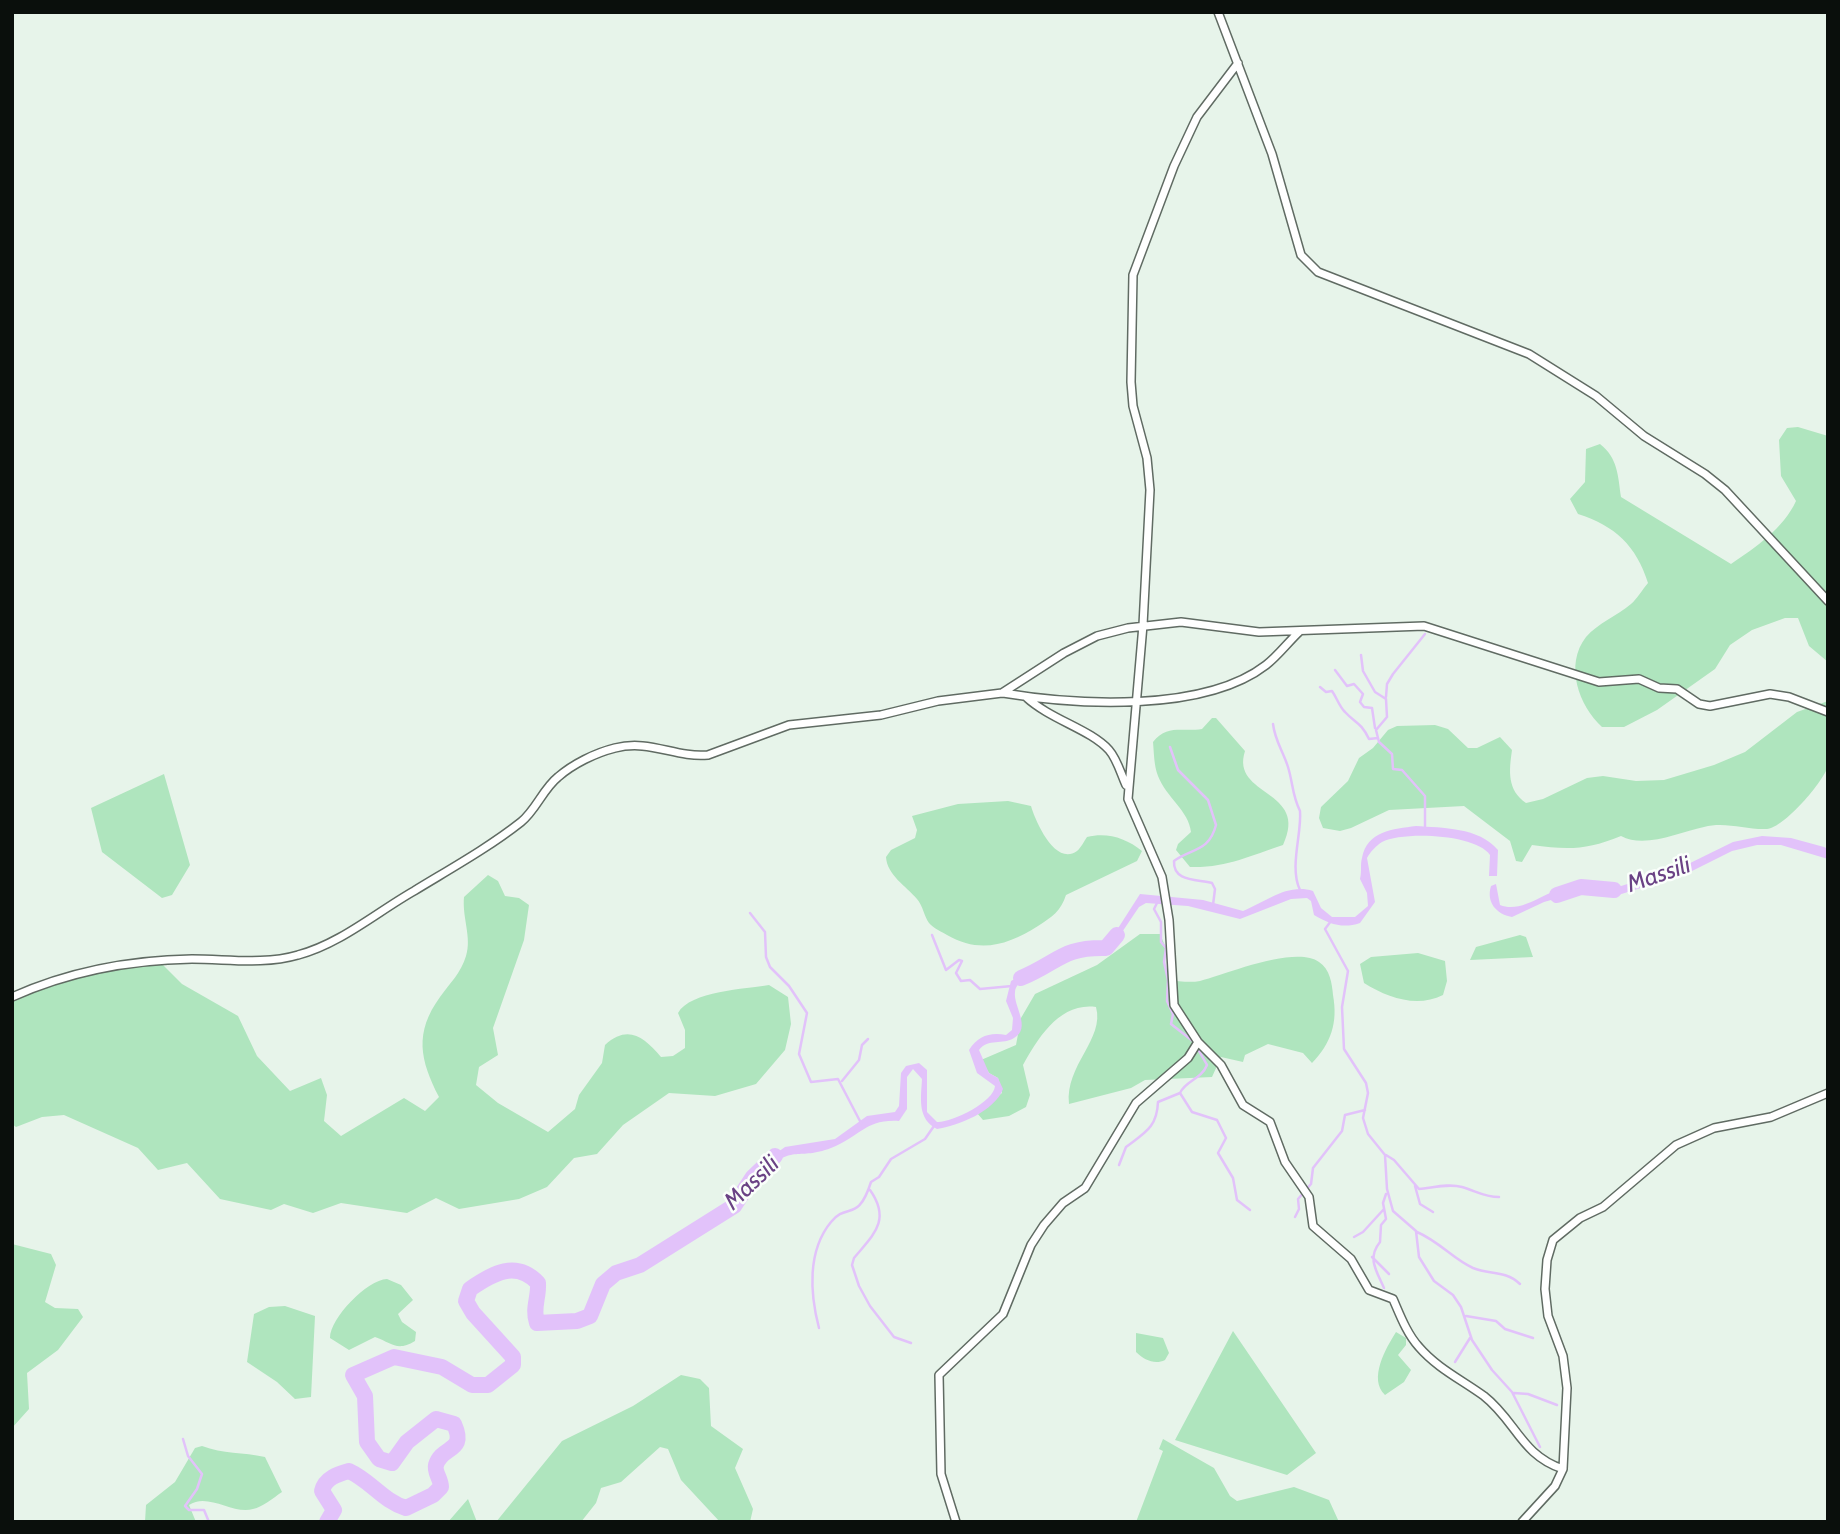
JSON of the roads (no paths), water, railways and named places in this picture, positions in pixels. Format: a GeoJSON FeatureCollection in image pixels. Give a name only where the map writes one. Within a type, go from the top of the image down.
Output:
{"type":"FeatureCollection","features":[{"type":"Feature","properties":{"kind":"street"},"geometry":{"type":"LineString","coordinates":[[1218,12],[1272,154],[1301,255],[1308,264],[1318,272],[1529,354],[1596,396],[1644,436],[1705,474],[1725,490],[1828,601]]}},
{"type":"Feature","properties":{"kind":"street"},"geometry":{"type":"LineString","coordinates":[[1128,789],[1143,625],[1150,490],[1147,458],[1131,382],[1133,275],[1174,166],[1197,117],[1237,63]]}},
{"type":"Feature","properties":{"kind":"street"},"geometry":{"type":"LineString","coordinates":[[1002,693],[1064,653],[1097,636],[1143,625],[1181,622],[1222,630],[1300,631],[1424,626],[1599,682],[1639,679],[1658,688],[1677,689],[1699,704],[1710,706],[1770,694],[1789,697],[1828,712]]}},
{"type":"Feature","properties":{"kind":"street"},"geometry":{"type":"LineString","coordinates":[[12,997],[47,981],[102,967],[192,959],[259,961],[299,955],[337,938],[452,871],[479,849],[522,821],[558,777],[587,759],[615,748],[645,744],[695,756],[708,755],[789,725],[881,715],[938,701],[1002,693],[1092,702],[1180,697],[1239,679],[1267,665],[1300,631]]}},
{"type":"Feature","properties":{"kind":"street"},"geometry":{"type":"LineString","coordinates":[[1026,697],[1041,711],[1094,737],[1111,751],[1128,789],[1134,818],[1162,877],[1171,939],[1174,1005],[1198,1042],[1221,1065],[1243,1105],[1270,1122],[1285,1163],[1310,1197],[1314,1226],[1351,1259],[1362,1283],[1369,1290],[1393,1299],[1418,1346],[1449,1374],[1485,1397],[1540,1460],[1563,1469]]}},
{"type":"Feature","properties":{"kind":"street"},"geometry":{"type":"LineString","coordinates":[[956,1522],[941,1474],[939,1375],[1003,1314],[1031,1245],[1044,1225],[1063,1203],[1084,1188],[1136,1103],[1188,1058],[1198,1042]]}},
{"type":"Feature","properties":{"kind":"street"},"geometry":{"type":"LineString","coordinates":[[1522,1522],[1555,1486],[1563,1469],[1567,1388],[1563,1356],[1548,1316],[1545,1289],[1547,1260],[1553,1240],[1580,1218],[1603,1207],[1676,1145],[1714,1128],[1771,1117],[1828,1093]]}},
{"type":"Feature","properties":{"kind":"water"},"geometry":{"type":"Polygon","coordinates":[[[1416,826],[1460,830],[1490,842],[1498,850],[1497,876],[1489,876],[1490,855],[1482,848],[1439,836],[1406,836],[1380,843],[1367,858],[1375,902],[1360,923],[1336,925],[1325,921],[1314,915],[1311,901],[1307,898],[1291,899],[1240,919],[1188,906],[1146,903],[1139,907],[1110,950],[1104,950],[1102,945],[1115,933],[1140,894],[1203,900],[1243,911],[1285,891],[1303,889],[1313,891],[1321,908],[1332,917],[1355,917],[1368,906],[1367,893],[1360,879],[1362,858],[1369,842],[1382,833],[1416,826]]]}},
{"type":"Feature","properties":{"kind":"water"},"geometry":{"type":"Polygon","coordinates":[[[1762,836],[1791,838],[1824,847],[1828,849],[1828,859],[1781,845],[1757,845],[1732,851],[1686,874],[1615,896],[1595,888],[1621,886],[1680,868],[1733,842],[1762,836]]]}},
{"type":"Feature","properties":{"kind":"water"},"geometry":{"type":"Polygon","coordinates":[[[1496,884],[1500,905],[1509,907],[1528,903],[1566,887],[1575,886],[1579,892],[1544,902],[1512,917],[1497,910],[1491,902],[1491,886],[1496,884]]]}},
{"type":"Feature","properties":{"kind":"water"},"geometry":{"type":"Polygon","coordinates":[[[1039,966],[1035,974],[1016,987],[1015,998],[1022,1023],[1019,1034],[1010,1040],[987,1044],[979,1050],[989,1073],[998,1078],[1003,1089],[999,1097],[984,1111],[955,1125],[937,1129],[923,1114],[922,1079],[913,1069],[907,1077],[907,1109],[899,1121],[870,1126],[841,1144],[820,1152],[789,1155],[762,1173],[756,1168],[785,1147],[835,1139],[867,1116],[895,1112],[899,1106],[901,1073],[906,1066],[919,1063],[927,1070],[927,1112],[937,1122],[961,1115],[980,1105],[993,1092],[995,1086],[977,1073],[969,1050],[976,1041],[985,1036],[1006,1035],[1012,1030],[1013,1018],[1006,1001],[1011,981],[1039,966]]]}},
{"type":"Feature","properties":{"kind":"waterway"},"geometry":{"type":"LineString","coordinates":[[1386,697],[1387,684],[1393,674],[1425,634]]}},
{"type":"Feature","properties":{"kind":"waterway"},"geometry":{"type":"LineString","coordinates":[[1361,655],[1363,671],[1375,692],[1386,699],[1387,717],[1376,730],[1379,742],[1392,754],[1393,769],[1402,770],[1425,796],[1425,831]]}},
{"type":"Feature","properties":{"kind":"waterway"},"geometry":{"type":"LineString","coordinates":[[1335,670],[1347,686],[1354,684],[1363,694],[1360,702],[1364,707],[1372,708],[1375,728]]}},
{"type":"Feature","properties":{"kind":"waterway"},"geometry":{"type":"LineString","coordinates":[[1320,687],[1326,692],[1332,691],[1343,710],[1361,726],[1369,739],[1378,738]]}},
{"type":"Feature","properties":{"kind":"waterway"},"geometry":{"type":"LineString","coordinates":[[1273,724],[1300,811],[1296,861],[1300,890]]}},
{"type":"Feature","properties":{"kind":"waterway"},"geometry":{"type":"LineString","coordinates":[[1170,747],[1178,770],[1208,800],[1216,825],[1204,845],[1174,861],[1175,868],[1182,876],[1212,883],[1215,889],[1213,905]]}},
{"type":"Feature","properties":{"kind":"waterway","name":"Massili"},"geometry":{"type":"LineString","coordinates":[[1557,895],[1581,887],[1614,890]]}},
{"type":"Feature","properties":{"kind":"waterway"},"geometry":{"type":"LineString","coordinates":[[1157,903],[1154,909],[1161,922],[1161,942],[1166,948],[1164,962],[1168,980],[1167,1001],[1173,1014],[1171,1024],[1194,1042],[1207,1065],[1180,1093],[1192,1112],[1217,1120],[1226,1138],[1218,1153],[1233,1178],[1237,1200],[1250,1210]]}},
{"type":"Feature","properties":{"kind":"waterway"},"geometry":{"type":"LineString","coordinates":[[750,913],[765,932],[766,957],[770,967],[789,986],[807,1013],[799,1054],[811,1082],[838,1079],[861,1123]]}},
{"type":"Feature","properties":{"kind":"waterway"},"geometry":{"type":"LineString","coordinates":[[1331,921],[1325,929],[1348,971],[1342,1007],[1344,1049],[1366,1083],[1368,1093],[1363,1118],[1368,1134],[1385,1155],[1387,1189],[1393,1211],[1416,1231],[1419,1257],[1434,1281],[1453,1295],[1461,1307],[1472,1340],[1492,1370],[1512,1392],[1540,1447]]}},
{"type":"Feature","properties":{"kind":"waterway"},"geometry":{"type":"LineString","coordinates":[[932,935],[946,970],[959,960],[962,961],[956,973],[961,981],[970,980],[980,989],[1012,986]]}},
{"type":"Feature","properties":{"kind":"waterway","name":"Massili"},"geometry":{"type":"LineString","coordinates":[[1021,978],[1070,953],[1106,948],[1117,935]]}},
{"type":"Feature","properties":{"kind":"waterway"},"geometry":{"type":"LineString","coordinates":[[842,1081],[859,1060],[862,1045],[868,1039]]}},
{"type":"Feature","properties":{"kind":"waterway"},"geometry":{"type":"LineString","coordinates":[[1119,1165],[1126,1147],[1152,1124],[1158,1102],[1180,1093]]}},
{"type":"Feature","properties":{"kind":"waterway"},"geometry":{"type":"LineString","coordinates":[[1295,1217],[1299,1209],[1298,1199],[1311,1184],[1313,1168],[1342,1131],[1345,1115],[1365,1110]]}},
{"type":"Feature","properties":{"kind":"waterway"},"geometry":{"type":"LineString","coordinates":[[819,1328],[813,1273],[814,1259],[823,1233],[837,1216],[862,1203],[871,1182],[879,1177],[891,1159],[925,1139],[934,1126]]}},
{"type":"Feature","properties":{"kind":"waterway"},"geometry":{"type":"LineString","coordinates":[[1386,1155],[1394,1160],[1419,1189],[1457,1186],[1499,1197]]}},
{"type":"Feature","properties":{"kind":"waterway","name":"Massili"},"geometry":{"type":"LineString","coordinates":[[327,1522],[334,1510],[322,1491],[332,1477],[349,1471],[390,1501],[406,1508],[433,1495],[441,1487],[436,1465],[458,1440],[454,1424],[436,1419],[407,1442],[392,1463],[379,1459],[367,1442],[365,1396],[353,1375],[394,1357],[442,1367],[472,1385],[488,1385],[513,1365],[513,1357],[473,1313],[466,1301],[470,1289],[504,1271],[521,1272],[538,1283],[535,1313],[537,1323],[577,1321],[590,1316],[603,1284],[616,1273],[640,1265],[734,1206],[753,1177],[775,1156]]}},
{"type":"Feature","properties":{"kind":"waterway"},"geometry":{"type":"LineString","coordinates":[[1415,1186],[1420,1204],[1433,1212]]}},
{"type":"Feature","properties":{"kind":"waterway"},"geometry":{"type":"LineString","coordinates":[[870,1190],[876,1201],[879,1219],[873,1235],[854,1258],[852,1265],[870,1306],[894,1337],[911,1343]]}},
{"type":"Feature","properties":{"kind":"waterway"},"geometry":{"type":"LineString","coordinates":[[1384,1288],[1373,1259],[1380,1242],[1381,1225],[1386,1219],[1383,1203],[1386,1194]]}},
{"type":"Feature","properties":{"kind":"waterway"},"geometry":{"type":"LineString","coordinates":[[1354,1237],[1363,1232],[1384,1209]]}},
{"type":"Feature","properties":{"kind":"waterway"},"geometry":{"type":"LineString","coordinates":[[1417,1232],[1473,1268],[1503,1275],[1520,1284]]}},
{"type":"Feature","properties":{"kind":"waterway"},"geometry":{"type":"LineString","coordinates":[[1372,1257],[1389,1274]]}},
{"type":"Feature","properties":{"kind":"waterway"},"geometry":{"type":"LineString","coordinates":[[1466,1316],[1496,1321],[1505,1329],[1533,1338]]}},
{"type":"Feature","properties":{"kind":"waterway"},"geometry":{"type":"LineString","coordinates":[[1455,1362],[1470,1338]]}},
{"type":"Feature","properties":{"kind":"waterway"},"geometry":{"type":"LineString","coordinates":[[1514,1393],[1528,1394],[1557,1405]]}},
{"type":"Feature","properties":{"kind":"waterway"},"geometry":{"type":"LineString","coordinates":[[183,1439],[188,1456],[202,1474],[197,1489],[185,1506],[189,1510],[204,1510],[209,1522]]}}]}
